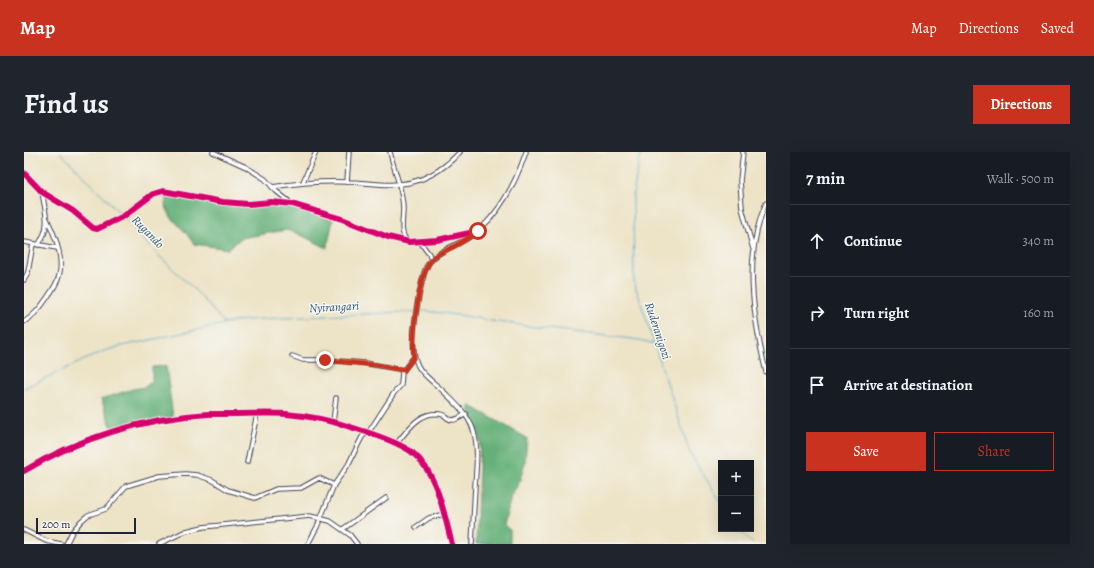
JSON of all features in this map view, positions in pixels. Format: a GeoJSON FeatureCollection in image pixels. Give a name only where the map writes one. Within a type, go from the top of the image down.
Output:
{"type":"FeatureCollection","features":[{"type":"Feature","properties":{"kind":"street"},"geometry":{"type":"LineString","coordinates":[[213,152],[251,170],[266,180],[292,204]]}},
{"type":"Feature","properties":{"kind":"street"},"geometry":{"type":"LineString","coordinates":[[303,182],[316,152]]}},
{"type":"Feature","properties":{"kind":"street"},"geometry":{"type":"LineString","coordinates":[[347,182],[349,152]]}},
{"type":"Feature","properties":{"kind":"street"},"geometry":{"type":"LineString","coordinates":[[390,152],[400,184],[403,235],[405,240],[409,242]]}},
{"type":"Feature","properties":{"kind":"street"},"geometry":{"type":"LineString","coordinates":[[272,187],[303,182],[400,184],[426,178],[434,174],[460,152]]}},
{"type":"Feature","properties":{"kind":"street"},"geometry":{"type":"LineString","coordinates":[[472,544],[477,449],[473,431],[466,414],[420,370],[414,357],[414,328],[426,269],[431,260],[435,256],[478,231],[503,203],[514,182],[526,152]]}},
{"type":"Feature","properties":{"kind":"street"},"geometry":{"type":"LineString","coordinates":[[743,152],[740,181],[742,208],[753,250],[754,305],[766,372]]}},
{"type":"Feature","properties":{"kind":"street"},"geometry":{"type":"LineString","coordinates":[[24,173],[42,192],[76,213],[92,228],[97,229],[124,216],[157,192],[169,192],[223,202],[248,204],[271,202],[292,204],[342,219],[388,237],[409,242],[437,240],[478,231]]}},
{"type":"Feature","properties":{"kind":"street"},"geometry":{"type":"LineString","coordinates":[[24,322],[36,313],[49,295],[58,279],[60,270],[57,248],[53,231],[47,219],[42,192]]}},
{"type":"Feature","properties":{"kind":"street"},"geometry":{"type":"LineString","coordinates":[[753,250],[766,203]]}},
{"type":"Feature","properties":{"kind":"street"},"geometry":{"type":"LineString","coordinates":[[38,245],[43,239],[47,219]]}},
{"type":"Feature","properties":{"kind":"street"},"geometry":{"type":"LineString","coordinates":[[24,242],[57,248]]}},
{"type":"Feature","properties":{"kind":"street"},"geometry":{"type":"LineString","coordinates":[[420,242],[429,254],[431,260]]}},
{"type":"Feature","properties":{"kind":"street"},"geometry":{"type":"LineString","coordinates":[[24,280],[28,272],[33,244]]}},
{"type":"Feature","properties":{"kind":"street"},"geometry":{"type":"LineString","coordinates":[[292,356],[303,360],[364,363],[404,370]]}},
{"type":"Feature","properties":{"kind":"street"},"geometry":{"type":"LineString","coordinates":[[308,544],[321,518],[334,484],[348,465],[359,441],[374,423],[394,393],[401,386],[401,374],[414,357]]}},
{"type":"Feature","properties":{"kind":"street"},"geometry":{"type":"LineString","coordinates":[[333,422],[336,398]]}},
{"type":"Feature","properties":{"kind":"street"},"geometry":{"type":"LineString","coordinates":[[24,472],[47,458],[69,448],[135,425],[208,414],[288,414],[310,417],[366,432],[396,444],[413,454],[425,467],[438,494],[452,544]]}},
{"type":"Feature","properties":{"kind":"street"},"geometry":{"type":"LineString","coordinates":[[246,462],[257,414]]}},
{"type":"Feature","properties":{"kind":"street"},"geometry":{"type":"LineString","coordinates":[[396,444],[419,418],[426,415],[444,415],[450,420],[454,420],[466,414]]}},
{"type":"Feature","properties":{"kind":"street"},"geometry":{"type":"LineString","coordinates":[[66,544],[72,532],[81,520],[88,515],[106,509],[126,486],[159,476],[185,474],[197,475],[212,480],[228,490],[252,498],[259,498],[276,489],[301,488],[320,478],[334,484]]}},
{"type":"Feature","properties":{"kind":"street"},"geometry":{"type":"LineString","coordinates":[[343,529],[386,498]]}},
{"type":"Feature","properties":{"kind":"street"},"geometry":{"type":"LineString","coordinates":[[416,527],[429,518],[444,514]]}},
{"type":"Feature","properties":{"kind":"street"},"geometry":{"type":"LineString","coordinates":[[159,544],[186,531],[203,527],[300,516],[321,518],[330,521],[343,529],[357,544]]}},
{"type":"Feature","properties":{"kind":"street"},"geometry":{"type":"LineString","coordinates":[[24,530],[46,541],[61,544]]}},
{"type":"Feature","properties":{"kind":"green space"},"geometry":{"type":"Polygon","coordinates":[[[167,194],[192,197],[226,205],[285,207],[333,220],[327,248],[299,234],[286,230],[241,238],[228,249],[194,244],[171,217],[165,205],[167,194]]]}},
{"type":"Feature","properties":{"kind":"green space"},"geometry":{"type":"Polygon","coordinates":[[[166,366],[173,417],[113,431],[101,399],[133,389],[145,387],[152,381],[152,367],[166,366]]]}},
{"type":"Feature","properties":{"kind":"green space"},"geometry":{"type":"Polygon","coordinates":[[[469,405],[527,438],[525,462],[520,480],[511,497],[504,525],[510,530],[510,544],[476,544],[480,441],[477,427],[470,413],[469,405]]]}},
{"type":"Feature","properties":{"kind":"waterway","name":"Rugando"},"geometry":{"type":"LineString","coordinates":[[60,152],[123,216]]}},
{"type":"Feature","properties":{"kind":"waterway","name":"Ruderanigozi"},"geometry":{"type":"LineString","coordinates":[[641,152],[633,194],[634,282],[690,453],[718,498]]}},
{"type":"Feature","properties":{"kind":"waterway","name":"Rugando"},"geometry":{"type":"LineString","coordinates":[[125,218],[151,248],[199,294],[224,323]]}},
{"type":"Feature","properties":{"kind":"waterway","name":"Nyirangari"},"geometry":{"type":"LineString","coordinates":[[24,388],[104,351],[237,321],[262,319],[426,311],[542,328],[640,340],[654,344]]}},
{"type":"Feature","properties":{"kind":"waterway","name":"Ruderanigozi"},"geometry":{"type":"LineString","coordinates":[[741,532],[753,544]]}},
{"type":"Feature","properties":{"kind":"cycle path"},"geometry":{"type":"LineString","coordinates":[[24,173],[42,192],[73,211],[93,228],[97,229],[124,216],[153,194],[163,191],[223,202],[248,204],[271,202],[292,204],[342,219],[388,237],[409,242],[437,240],[479,231]]}},
{"type":"Feature","properties":{"kind":"cycle path"},"geometry":{"type":"LineString","coordinates":[[24,471],[45,459],[89,440],[136,425],[160,420],[208,414],[279,414],[315,418],[342,424],[380,437],[413,453],[422,462],[434,483],[443,508],[452,544]]}},
{"type":"Feature","properties":{"kind":"route"},"geometry":{"type":"LineString","coordinates":[[325,360],[364,363],[404,370],[414,357],[415,318],[428,264],[435,256],[474,235],[478,231]]}}]}
